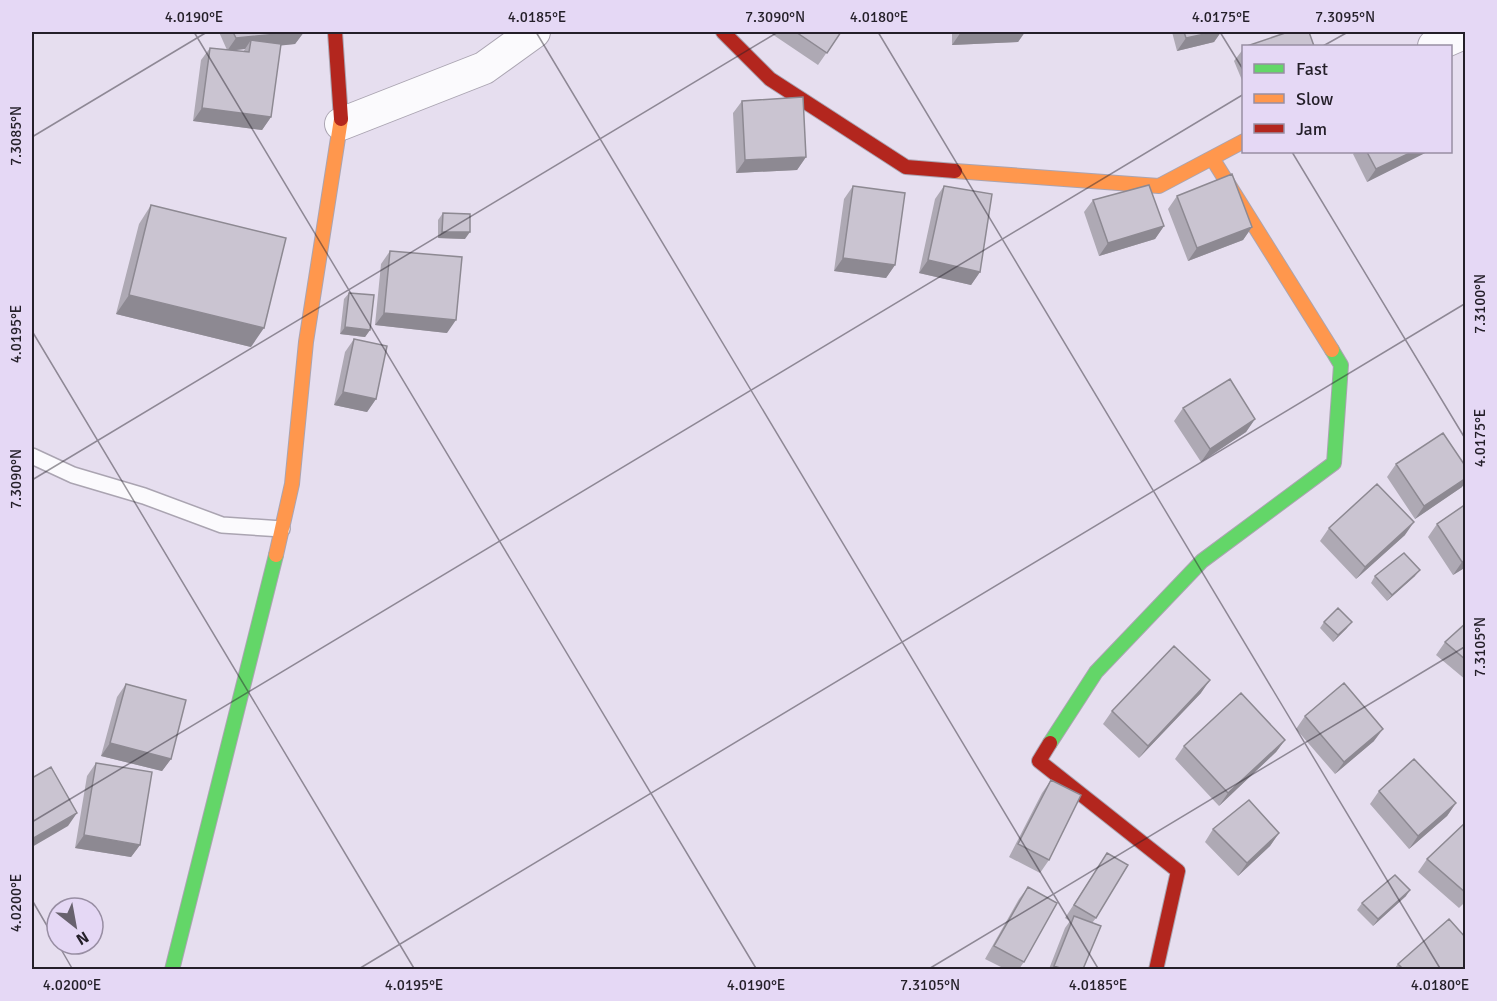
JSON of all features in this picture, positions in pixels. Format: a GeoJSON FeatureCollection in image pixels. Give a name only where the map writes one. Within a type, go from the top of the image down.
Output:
{"type":"FeatureCollection","features":[{"type":"Feature","properties":{"kind":"street"},"geometry":{"type":"LineString","coordinates":[[172,969],[256,643],[292,484],[306,342],[341,124],[335,32]]}},
{"type":"Feature","properties":{"kind":"street"},"geometry":{"type":"LineString","coordinates":[[341,124],[484,68],[534,32]]}},
{"type":"Feature","properties":{"kind":"street"},"geometry":{"type":"LineString","coordinates":[[723,32],[770,79],[906,167],[1159,186],[1242,142]]}},
{"type":"Feature","properties":{"kind":"street"},"geometry":{"type":"LineString","coordinates":[[1436,45],[1466,32]]}},
{"type":"Feature","properties":{"kind":"street"},"geometry":{"type":"LineString","coordinates":[[1156,969],[1178,871],[1039,761],[1096,672],[1202,561],[1334,464],[1341,365],[1212,158]]}},
{"type":"Feature","properties":{"kind":"lane"},"geometry":{"type":"LineString","coordinates":[[32,456],[73,475],[144,496],[222,525],[282,529]]}},
{"type":"Feature","properties":{"kind":"building"},"geometry":{"type":"Polygon","coordinates":[[[233,32],[299,32],[236,38],[233,32]]]}},
{"type":"Feature","properties":{"kind":"building"},"geometry":{"type":"Polygon","coordinates":[[[796,32],[841,32],[827,53],[796,32]]]}},
{"type":"Feature","properties":{"kind":"building"},"geometry":{"type":"Polygon","coordinates":[[[1184,32],[1214,32],[1186,38],[1184,32]]]}},
{"type":"Feature","properties":{"kind":"building"},"geometry":{"type":"Polygon","coordinates":[[[1288,32],[1309,32],[1314,45],[1250,45],[1288,32]]]}},
{"type":"Feature","properties":{"kind":"building"},"geometry":{"type":"Polygon","coordinates":[[[251,40],[281,44],[271,117],[202,108],[210,48],[249,52],[251,40]]]}},
{"type":"Feature","properties":{"kind":"building"},"geometry":{"type":"Polygon","coordinates":[[[803,97],[806,157],[745,160],[742,101],[803,97]]]}},
{"type":"Feature","properties":{"kind":"building"},"geometry":{"type":"Polygon","coordinates":[[[1368,153],[1410,153],[1376,169],[1368,153]]]}},
{"type":"Feature","properties":{"kind":"building"},"geometry":{"type":"Polygon","coordinates":[[[1232,174],[1252,227],[1197,248],[1177,196],[1232,174]]]}},
{"type":"Feature","properties":{"kind":"building"},"geometry":{"type":"Polygon","coordinates":[[[1149,185],[1164,226],[1108,243],[1093,200],[1149,185]]]}},
{"type":"Feature","properties":{"kind":"building"},"geometry":{"type":"Polygon","coordinates":[[[853,186],[905,193],[895,265],[843,258],[853,186]]]}},
{"type":"Feature","properties":{"kind":"building"},"geometry":{"type":"Polygon","coordinates":[[[944,186],[992,194],[980,272],[928,260],[944,186]]]}},
{"type":"Feature","properties":{"kind":"building"},"geometry":{"type":"Polygon","coordinates":[[[151,205],[286,238],[264,328],[129,295],[151,205]]]}},
{"type":"Feature","properties":{"kind":"building"},"geometry":{"type":"Polygon","coordinates":[[[443,213],[470,214],[470,232],[442,232],[443,213]]]}},
{"type":"Feature","properties":{"kind":"building"},"geometry":{"type":"Polygon","coordinates":[[[390,251],[462,257],[456,320],[384,313],[390,251]]]}},
{"type":"Feature","properties":{"kind":"building"},"geometry":{"type":"Polygon","coordinates":[[[349,293],[374,295],[370,330],[345,327],[349,293]]]}},
{"type":"Feature","properties":{"kind":"building"},"geometry":{"type":"Polygon","coordinates":[[[354,339],[387,346],[376,399],[343,392],[354,339]]]}},
{"type":"Feature","properties":{"kind":"building"},"geometry":{"type":"Polygon","coordinates":[[[1230,379],[1255,419],[1210,449],[1183,408],[1230,379]]]}},
{"type":"Feature","properties":{"kind":"building"},"geometry":{"type":"Polygon","coordinates":[[[1443,433],[1466,467],[1466,478],[1424,506],[1396,464],[1443,433]]]}},
{"type":"Feature","properties":{"kind":"building"},"geometry":{"type":"Polygon","coordinates":[[[1377,484],[1414,522],[1365,567],[1329,528],[1377,484]]]}},
{"type":"Feature","properties":{"kind":"building"},"geometry":{"type":"Polygon","coordinates":[[[1466,504],[1466,560],[1462,562],[1437,524],[1466,504]]]}},
{"type":"Feature","properties":{"kind":"building"},"geometry":{"type":"Polygon","coordinates":[[[1404,553],[1420,570],[1392,595],[1375,576],[1404,553]]]}},
{"type":"Feature","properties":{"kind":"building"},"geometry":{"type":"Polygon","coordinates":[[[1338,608],[1352,622],[1338,635],[1324,622],[1338,608]]]}},
{"type":"Feature","properties":{"kind":"building"},"geometry":{"type":"Polygon","coordinates":[[[1466,623],[1466,660],[1445,642],[1466,623]]]}},
{"type":"Feature","properties":{"kind":"building"},"geometry":{"type":"Polygon","coordinates":[[[1174,646],[1210,680],[1148,746],[1112,711],[1174,646]]]}},
{"type":"Feature","properties":{"kind":"building"},"geometry":{"type":"Polygon","coordinates":[[[1344,683],[1383,729],[1344,762],[1305,716],[1344,683]]]}},
{"type":"Feature","properties":{"kind":"building"},"geometry":{"type":"Polygon","coordinates":[[[126,684],[186,700],[171,759],[110,743],[126,684]]]}},
{"type":"Feature","properties":{"kind":"building"},"geometry":{"type":"Polygon","coordinates":[[[1241,693],[1285,740],[1228,793],[1184,746],[1241,693]]]}},
{"type":"Feature","properties":{"kind":"building"},"geometry":{"type":"Polygon","coordinates":[[[1414,759],[1456,803],[1418,836],[1379,791],[1414,759]]]}},
{"type":"Feature","properties":{"kind":"building"},"geometry":{"type":"Polygon","coordinates":[[[96,763],[152,772],[140,845],[84,835],[96,763]]]}},
{"type":"Feature","properties":{"kind":"building"},"geometry":{"type":"Polygon","coordinates":[[[51,767],[77,813],[32,839],[32,778],[51,767]]]}},
{"type":"Feature","properties":{"kind":"building"},"geometry":{"type":"Polygon","coordinates":[[[1051,780],[1081,795],[1049,860],[1018,844],[1051,780]]]}},
{"type":"Feature","properties":{"kind":"building"},"geometry":{"type":"Polygon","coordinates":[[[1249,800],[1279,833],[1247,863],[1213,829],[1249,800]]]}},
{"type":"Feature","properties":{"kind":"building"},"geometry":{"type":"Polygon","coordinates":[[[1466,822],[1466,893],[1427,859],[1466,822]]]}},
{"type":"Feature","properties":{"kind":"building"},"geometry":{"type":"Polygon","coordinates":[[[1107,853],[1128,865],[1096,918],[1074,905],[1107,853]]]}},
{"type":"Feature","properties":{"kind":"building"},"geometry":{"type":"Polygon","coordinates":[[[1395,875],[1410,890],[1378,919],[1362,903],[1395,875]]]}},
{"type":"Feature","properties":{"kind":"building"},"geometry":{"type":"Polygon","coordinates":[[[1028,887],[1057,903],[1024,962],[994,946],[1028,887]]]}},
{"type":"Feature","properties":{"kind":"building"},"geometry":{"type":"Polygon","coordinates":[[[1074,916],[1101,926],[1083,969],[1063,969],[1054,966],[1074,916]]]}},
{"type":"Feature","properties":{"kind":"building"},"geometry":{"type":"Polygon","coordinates":[[[1449,919],[1466,938],[1466,969],[1403,969],[1398,964],[1449,919]]]}},
{"type":"Feature","properties":{"kind":"traffic: fast"},"geometry":{"type":"LineString","coordinates":[[1050,743],[1096,672],[1202,561],[1334,463],[1341,365],[1332,350]]}},
{"type":"Feature","properties":{"kind":"traffic: fast"},"geometry":{"type":"LineString","coordinates":[[172,970],[276,555]]}},
{"type":"Feature","properties":{"kind":"traffic: slow"},"geometry":{"type":"LineString","coordinates":[[276,555],[292,484],[306,342],[341,119]]}},
{"type":"Feature","properties":{"kind":"traffic: slow"},"geometry":{"type":"LineString","coordinates":[[955,171],[1159,186],[1242,142]]}},
{"type":"Feature","properties":{"kind":"traffic: slow"},"geometry":{"type":"LineString","coordinates":[[1212,158],[1332,350]]}},
{"type":"Feature","properties":{"kind":"traffic: jam"},"geometry":{"type":"LineString","coordinates":[[335,32],[341,119]]}},
{"type":"Feature","properties":{"kind":"traffic: jam"},"geometry":{"type":"LineString","coordinates":[[723,32],[770,79],[906,167],[955,171]]}},
{"type":"Feature","properties":{"kind":"traffic: jam"},"geometry":{"type":"LineString","coordinates":[[1050,743],[1039,761],[1178,871],[1156,970]]}}]}
